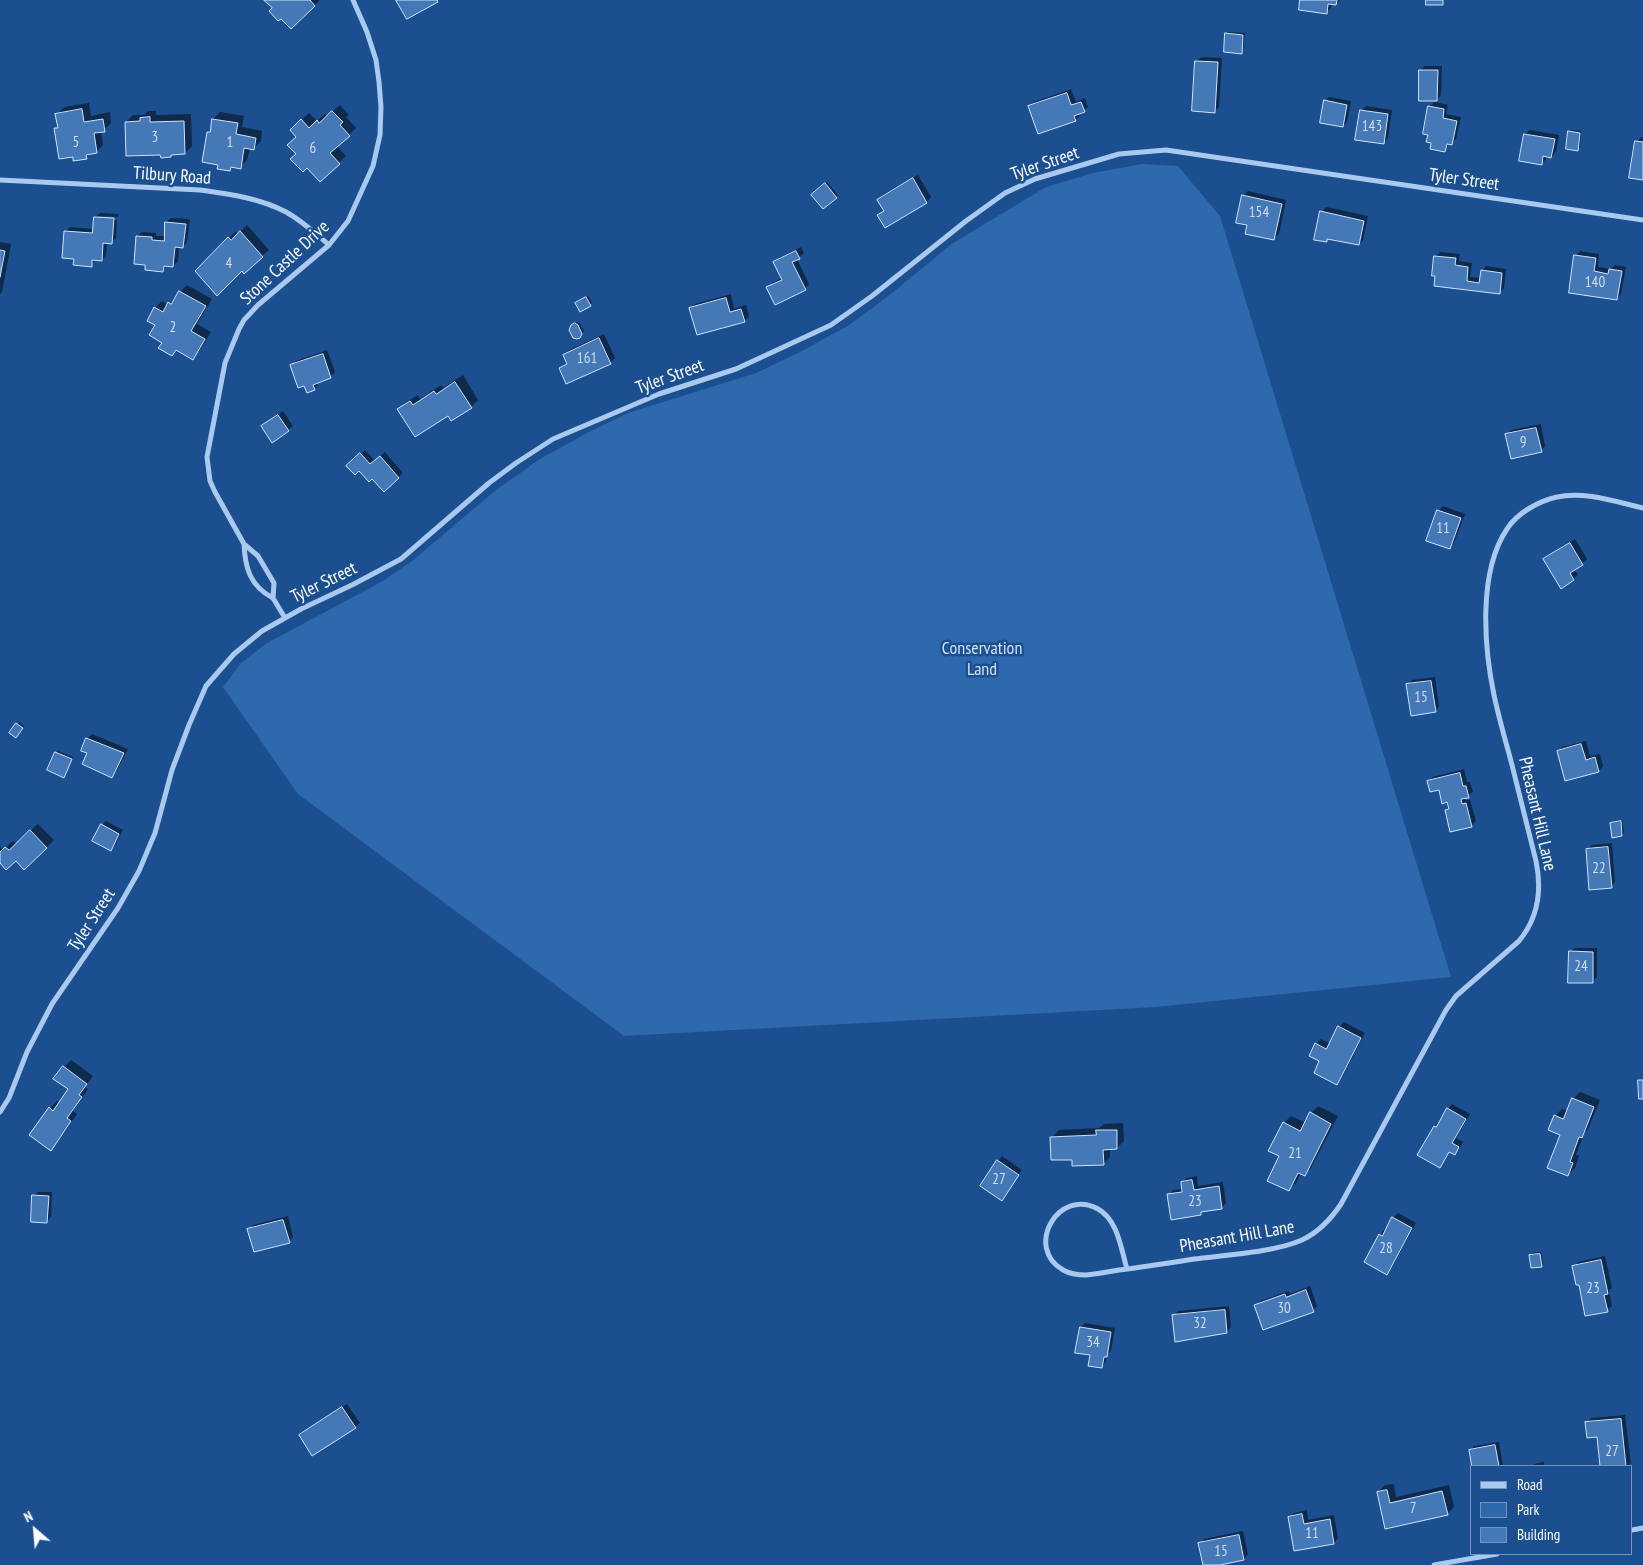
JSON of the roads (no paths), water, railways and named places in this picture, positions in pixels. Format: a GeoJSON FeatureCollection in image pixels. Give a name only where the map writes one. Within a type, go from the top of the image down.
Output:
{"type":"FeatureCollection","features":[{"type":"Feature","properties":{"kind":"street","name":"Stone Castle Drive"},"geometry":{"type":"LineString","coordinates":[[273,598],[274,583],[258,556],[244,544],[215,492],[208,469],[209,445],[225,363],[239,329],[251,312],[329,245],[348,221],[373,166],[380,135],[381,107],[376,60],[367,32],[353,0]]}},
{"type":"Feature","properties":{"kind":"street","name":"Tyler Street"},"geometry":{"type":"LineString","coordinates":[[0,1112],[10,1098],[27,1052],[52,1004],[118,908],[139,870],[155,832],[172,770],[206,686],[234,654],[262,631],[301,609],[401,559],[489,483],[553,439],[659,394],[736,369],[785,348],[831,325],[872,296],[966,221],[1006,193],[1035,179],[1119,154],[1166,150],[1643,220]]}},
{"type":"Feature","properties":{"kind":"street","name":"Tilbury Road"},"geometry":{"type":"LineString","coordinates":[[0,180],[200,190],[231,194],[271,205],[284,211],[329,245]]}},
{"type":"Feature","properties":{"kind":"street","name":"Pheasant Hill Lane"},"geometry":{"type":"LineString","coordinates":[[1127,1269],[1115,1230],[1103,1212],[1093,1206],[1071,1206],[1061,1211],[1053,1219],[1048,1229],[1046,1240],[1048,1252],[1054,1263],[1063,1270],[1086,1275],[1127,1269],[1284,1246],[1303,1239],[1320,1228],[1341,1204],[1446,1010],[1456,996],[1526,933],[1538,902],[1539,881],[1536,861],[1494,695],[1489,660],[1488,588],[1495,554],[1508,527],[1518,517],[1543,501],[1575,495],[1643,508]]}},
{"type":"Feature","properties":{"kind":"street","name":"Stone Castle Drive"},"geometry":{"type":"LineString","coordinates":[[244,544],[245,566],[260,591],[273,598],[285,618]]}},
{"type":"Feature","properties":{"kind":"street"},"geometry":{"type":"LineString","coordinates":[[1434,1565],[1491,1555]]}},
{"type":"Feature","properties":{"kind":"park label","name":"Conservation Land"},"geometry":{"type":"Point","coordinates":[982,660]}}]}
